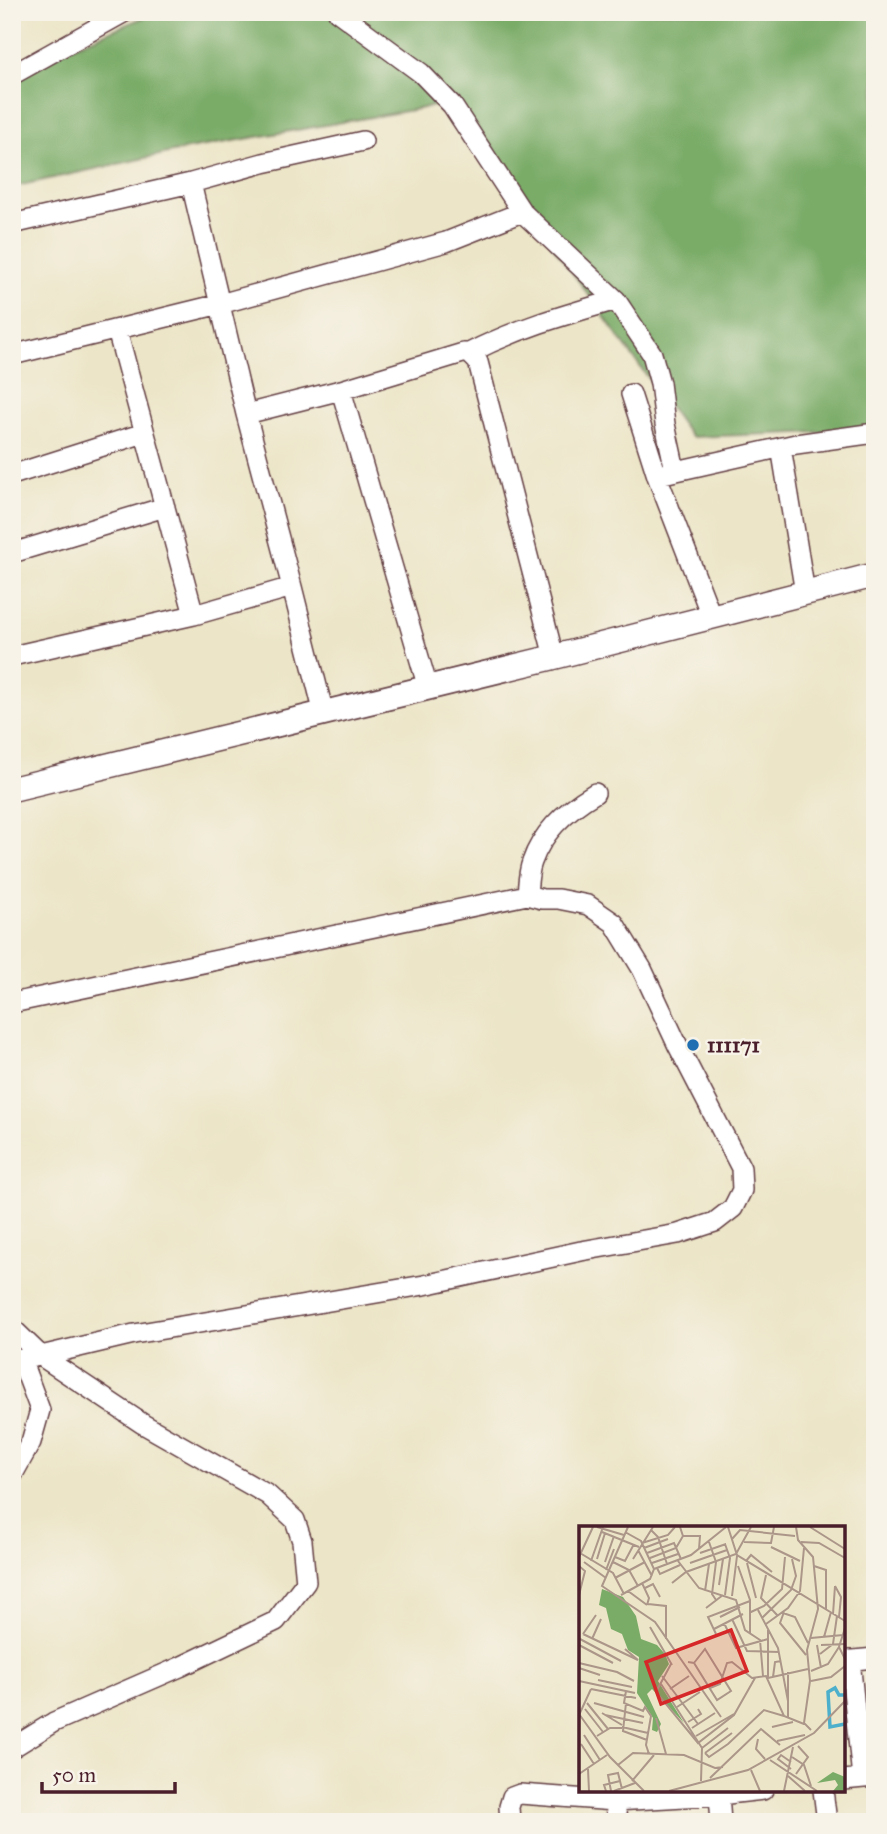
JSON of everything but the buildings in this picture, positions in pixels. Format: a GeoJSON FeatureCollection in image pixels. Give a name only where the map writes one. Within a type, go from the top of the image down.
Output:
{"type":"FeatureCollection","features":[{"type":"Feature","properties":{"kind":"street"},"geometry":{"type":"LineString","coordinates":[[12,75],[125,12]]}},
{"type":"Feature","properties":{"kind":"street"},"geometry":{"type":"LineString","coordinates":[[338,12],[421,73],[452,105],[522,212],[616,300],[652,354],[660,383],[665,424],[666,473]]}},
{"type":"Feature","properties":{"kind":"street"},"geometry":{"type":"LineString","coordinates":[[12,224],[363,141]]}},
{"type":"Feature","properties":{"kind":"street"},"geometry":{"type":"LineString","coordinates":[[191,183],[246,414],[324,714]]}},
{"type":"Feature","properties":{"kind":"street"},"geometry":{"type":"LineString","coordinates":[[12,355],[220,304],[446,242],[522,212]]}},
{"type":"Feature","properties":{"kind":"street"},"geometry":{"type":"LineString","coordinates":[[246,414],[469,353],[539,322],[616,300]]}},
{"type":"Feature","properties":{"kind":"street"},"geometry":{"type":"LineString","coordinates":[[117,330],[194,615]]}},
{"type":"Feature","properties":{"kind":"street"},"geometry":{"type":"LineString","coordinates":[[469,353],[478,362],[554,657]]}},
{"type":"Feature","properties":{"kind":"street"},"geometry":{"type":"LineString","coordinates":[[341,390],[428,688]]}},
{"type":"Feature","properties":{"kind":"street"},"geometry":{"type":"LineString","coordinates":[[631,394],[666,473],[712,618]]}},
{"type":"Feature","properties":{"kind":"street"},"geometry":{"type":"LineString","coordinates":[[12,475],[144,433]]}},
{"type":"Feature","properties":{"kind":"street"},"geometry":{"type":"LineString","coordinates":[[666,473],[781,447],[875,433]]}},
{"type":"Feature","properties":{"kind":"street"},"geometry":{"type":"LineString","coordinates":[[781,447],[805,593]]}},
{"type":"Feature","properties":{"kind":"street"},"geometry":{"type":"LineString","coordinates":[[12,551],[165,508]]}},
{"type":"Feature","properties":{"kind":"street"},"geometry":{"type":"LineString","coordinates":[[12,789],[712,618],[875,575]]}},
{"type":"Feature","properties":{"kind":"street"},"geometry":{"type":"LineString","coordinates":[[12,656],[194,615],[292,587]]}},
{"type":"Feature","properties":{"kind":"street"},"geometry":{"type":"LineString","coordinates":[[527,895],[531,863],[551,827],[575,805],[595,793]]}},
{"type":"Feature","properties":{"kind":"street"},"geometry":{"type":"LineString","coordinates":[[12,1003],[527,895],[542,900],[588,905],[614,923],[642,969],[741,1168],[742,1190],[733,1208],[715,1222],[678,1234],[580,1251],[424,1285],[134,1334],[25,1359]]}},
{"type":"Feature","properties":{"kind":"street"},"geometry":{"type":"LineString","coordinates":[[12,1328],[25,1359],[40,1410],[31,1442],[12,1476]]}},
{"type":"Feature","properties":{"kind":"street"},"geometry":{"type":"LineString","coordinates":[[12,1748],[54,1722],[180,1667],[276,1621],[306,1582],[302,1541],[295,1520],[268,1496],[25,1359]]}},
{"type":"Feature","properties":{"kind":"street"},"geometry":{"type":"LineString","coordinates":[[860,1778],[847,1660],[875,1657]]}},
{"type":"Feature","properties":{"kind":"street"},"geometry":{"type":"LineString","coordinates":[[510,1822],[509,1807],[512,1797],[520,1794],[615,1801],[749,1792]]}},
{"type":"Feature","properties":{"kind":"street"},"geometry":{"type":"LineString","coordinates":[[824,1792],[827,1822]]}},
{"type":"Feature","properties":{"kind":"street"},"geometry":{"type":"LineString","coordinates":[[719,1796],[722,1822]]}},
{"type":"Feature","properties":{"kind":"street"},"geometry":{"type":"LineString","coordinates":[[615,1801],[617,1822]]}},
{"type":"Feature","properties":{"kind":"green space"},"geometry":{"type":"Polygon","coordinates":[[[157,12],[875,12],[875,430],[691,437],[546,236],[446,104],[182,150],[12,187],[12,71],[157,12]]]}},
{"type":"Feature","properties":{"kind":"place","name":"111171"},"geometry":{"type":"Point","coordinates":[693,1045]}}]}
